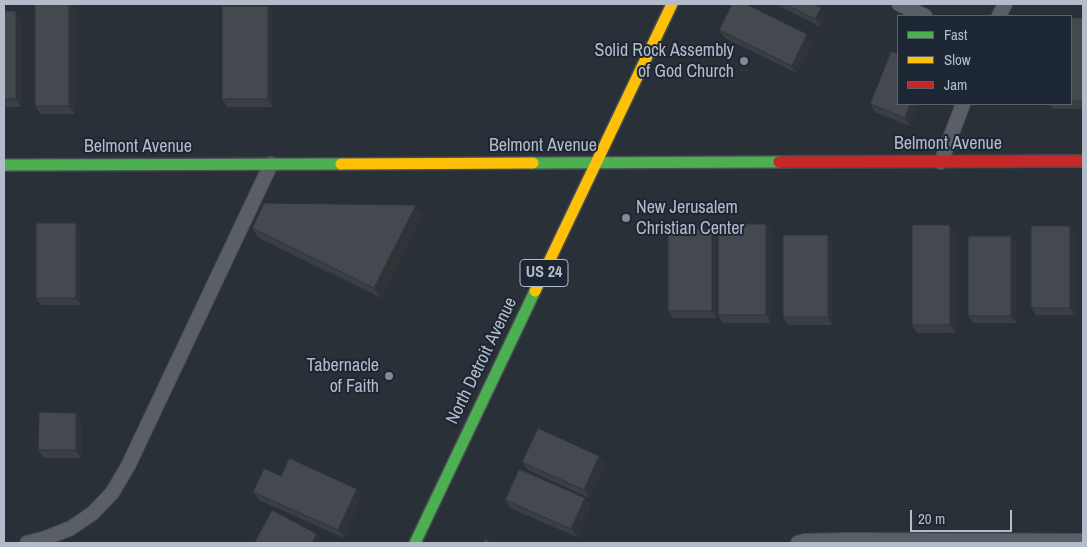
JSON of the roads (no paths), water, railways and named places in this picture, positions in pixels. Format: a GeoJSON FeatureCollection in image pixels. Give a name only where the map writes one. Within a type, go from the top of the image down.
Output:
{"type":"FeatureCollection","features":[{"type":"Feature","properties":{"kind":"street","name":"North Detroit Avenue"},"geometry":{"type":"LineString","coordinates":[[415,543],[672,4]]}},
{"type":"Feature","properties":{"kind":"street","name":"Belmont Avenue"},"geometry":{"type":"LineString","coordinates":[[4,165],[1083,162]]}},
{"type":"Feature","properties":{"kind":"lane"},"geometry":{"type":"LineString","coordinates":[[899,4],[923,15]]}},
{"type":"Feature","properties":{"kind":"lane"},"geometry":{"type":"LineString","coordinates":[[941,162],[964,105]]}},
{"type":"Feature","properties":{"kind":"lane"},"geometry":{"type":"LineString","coordinates":[[26,543],[46,538],[71,528],[93,513],[112,493],[128,466],[272,164]]}},
{"type":"Feature","properties":{"kind":"lane"},"geometry":{"type":"LineString","coordinates":[[798,543],[806,541],[848,540],[1083,541]]}},
{"type":"Feature","properties":{"kind":"place","name":"Solid Rock Assembly of God Church"},"geometry":{"type":"Point","coordinates":[744,61]}},
{"type":"Feature","properties":{"kind":"place","name":"New Jerusalem Christian Center"},"geometry":{"type":"Point","coordinates":[626,218]}},
{"type":"Feature","properties":{"kind":"place","name":"Tabernacle of Faith"},"geometry":{"type":"Point","coordinates":[389,376]}}]}
